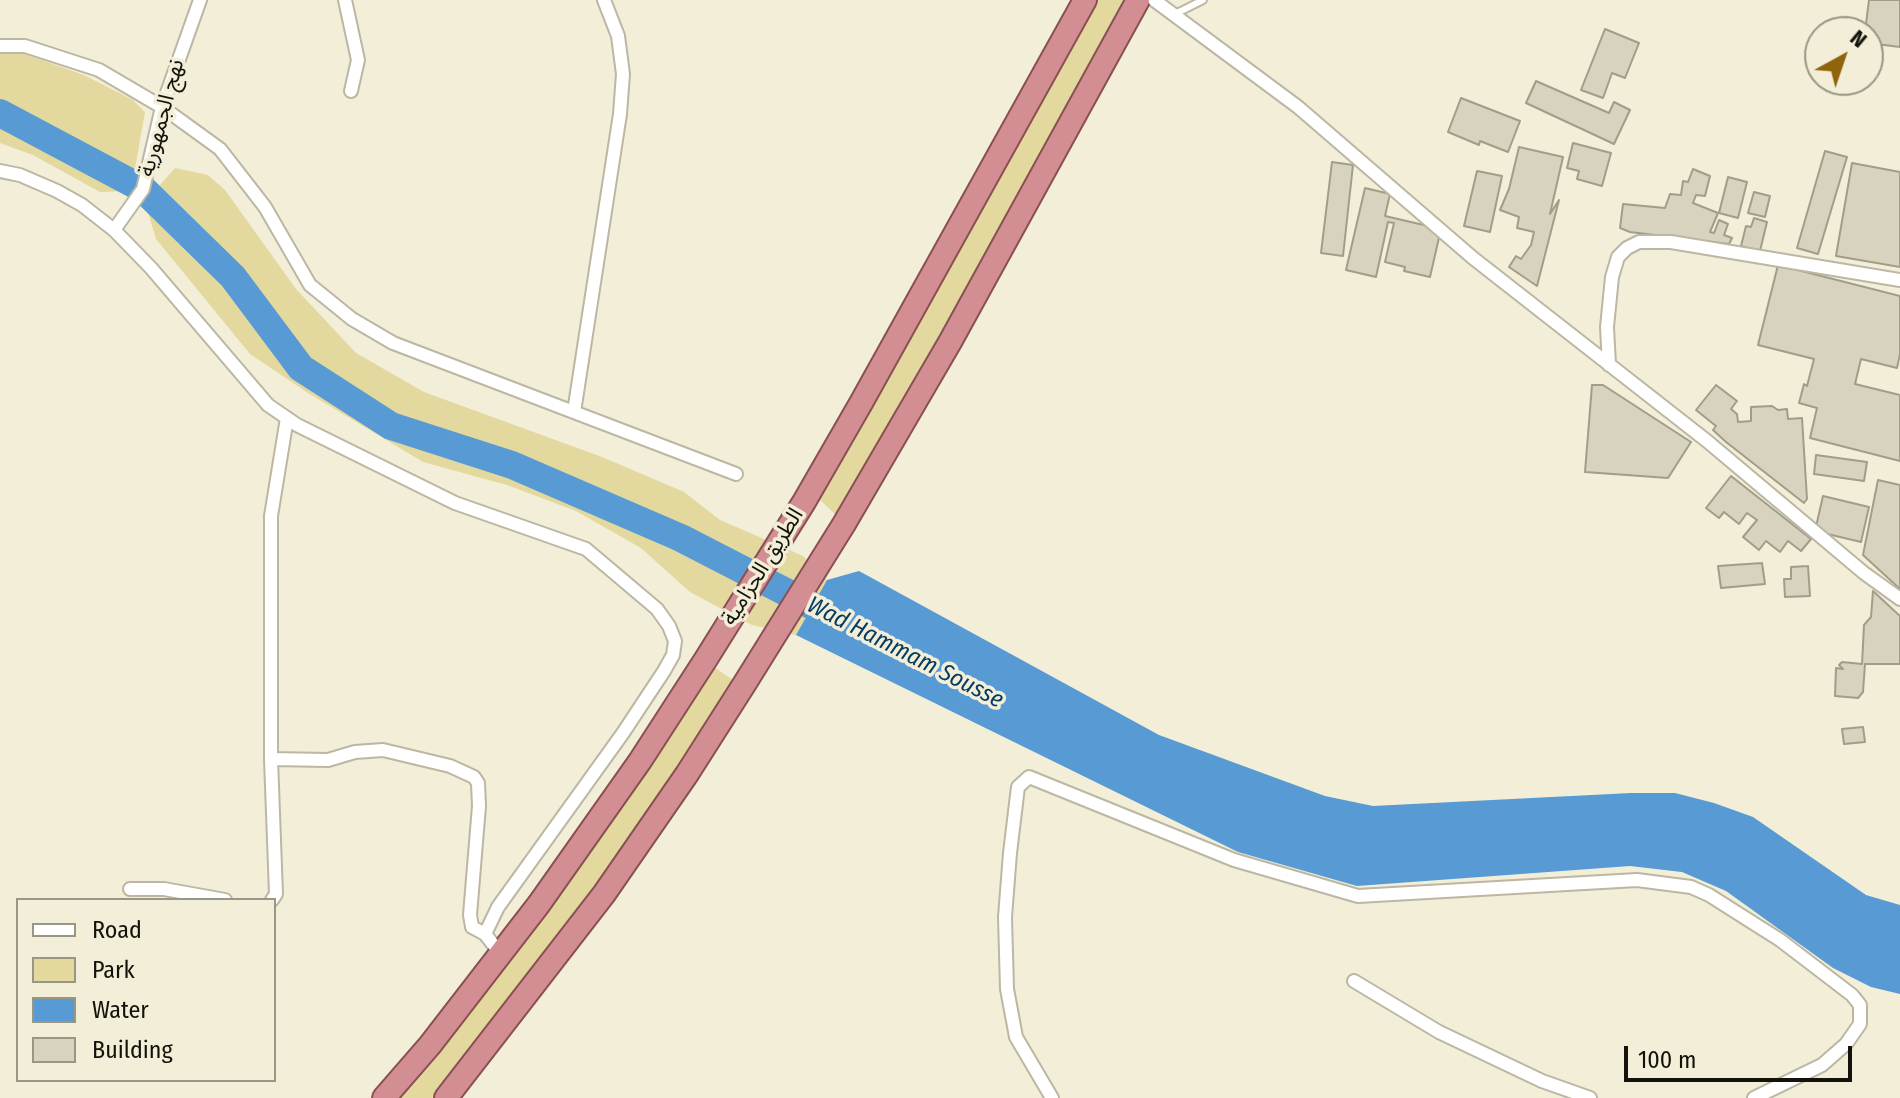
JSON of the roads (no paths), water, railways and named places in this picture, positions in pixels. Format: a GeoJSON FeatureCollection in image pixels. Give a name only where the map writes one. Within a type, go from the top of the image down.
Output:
{"type":"FeatureCollection","features":[{"type":"Feature","properties":{"kind":"highway","name":"الطريق الحزامية"},"geometry":{"type":"LineString","coordinates":[[384,1098],[430,1045],[539,904],[640,761],[706,659],[804,502],[1085,0]]}},
{"type":"Feature","properties":{"kind":"highway","name":"الطريق الحزامية"},"geometry":{"type":"LineString","coordinates":[[446,1098],[604,894],[745,683],[844,524],[950,342],[1138,0]]}},
{"type":"Feature","properties":{"kind":"street","name":"نهج الجمهورية"},"geometry":{"type":"LineString","coordinates":[[114,230],[143,189],[162,107],[200,0]]}},
{"type":"Feature","properties":{"kind":"street"},"geometry":{"type":"LineString","coordinates":[[345,0],[358,60],[351,91]]}},
{"type":"Feature","properties":{"kind":"street"},"geometry":{"type":"LineString","coordinates":[[574,412],[620,114],[623,74],[618,36],[604,0]]}},
{"type":"Feature","properties":{"kind":"street"},"geometry":{"type":"LineString","coordinates":[[1154,0],[1298,107],[1473,258],[1707,441],[1864,573],[1900,599]]}},
{"type":"Feature","properties":{"kind":"street"},"geometry":{"type":"LineString","coordinates":[[0,46],[25,46],[99,70],[162,107],[220,149],[265,207],[310,285],[352,319],[393,343],[736,474]]}},
{"type":"Feature","properties":{"kind":"street"},"geometry":{"type":"LineString","coordinates":[[0,171],[20,175],[57,191],[82,205],[114,230],[151,268],[268,405],[287,418],[455,503],[586,549],[657,609],[675,641],[673,655],[623,733],[505,896],[485,934]]}},
{"type":"Feature","properties":{"kind":"street"},"geometry":{"type":"LineString","coordinates":[[1609,365],[1607,327],[1612,277],[1618,257],[1639,242],[1671,242],[1900,280]]}},
{"type":"Feature","properties":{"kind":"street"},"geometry":{"type":"LineString","coordinates":[[273,898],[276,894],[271,759],[271,516],[287,418]]}},
{"type":"Feature","properties":{"kind":"street"},"geometry":{"type":"LineString","coordinates":[[271,759],[328,760],[355,752],[383,750],[450,766],[474,777],[478,783],[479,806],[470,915],[472,927],[485,934],[500,953]]}},
{"type":"Feature","properties":{"kind":"street"},"geometry":{"type":"LineString","coordinates":[[1052,1098],[1016,1037],[1007,989],[1005,917],[1010,853],[1018,787],[1029,777],[1234,860],[1358,896],[1637,880],[1691,887],[1780,940],[1852,995],[1860,1005],[1860,1024],[1846,1044],[1822,1065],[1754,1098]]}},
{"type":"Feature","properties":{"kind":"street"},"geometry":{"type":"LineString","coordinates":[[130,889],[164,889],[214,898]]}},
{"type":"Feature","properties":{"kind":"street"},"geometry":{"type":"LineString","coordinates":[[1354,981],[1439,1032],[1542,1081],[1590,1098]]}},
{"type":"Feature","properties":{"kind":"lane"},"geometry":{"type":"LineString","coordinates":[[1173,15],[1203,0]]}},
{"type":"Feature","properties":{"kind":"water"},"geometry":{"type":"Polygon","coordinates":[[[859,571],[1159,735],[1325,796],[1373,806],[1675,793],[1753,817],[1866,895],[1900,905],[1900,994],[1871,987],[1833,968],[1726,891],[1682,872],[1630,866],[1357,886],[1238,852],[796,635],[827,580],[859,571]]]}},
{"type":"Feature","properties":{"kind":"waterway","name":"Wad Hammam Sousse"},"geometry":{"type":"LineString","coordinates":[[0,113],[143,189],[233,277],[301,368],[391,426],[512,465],[681,538],[844,622]]}}]}
